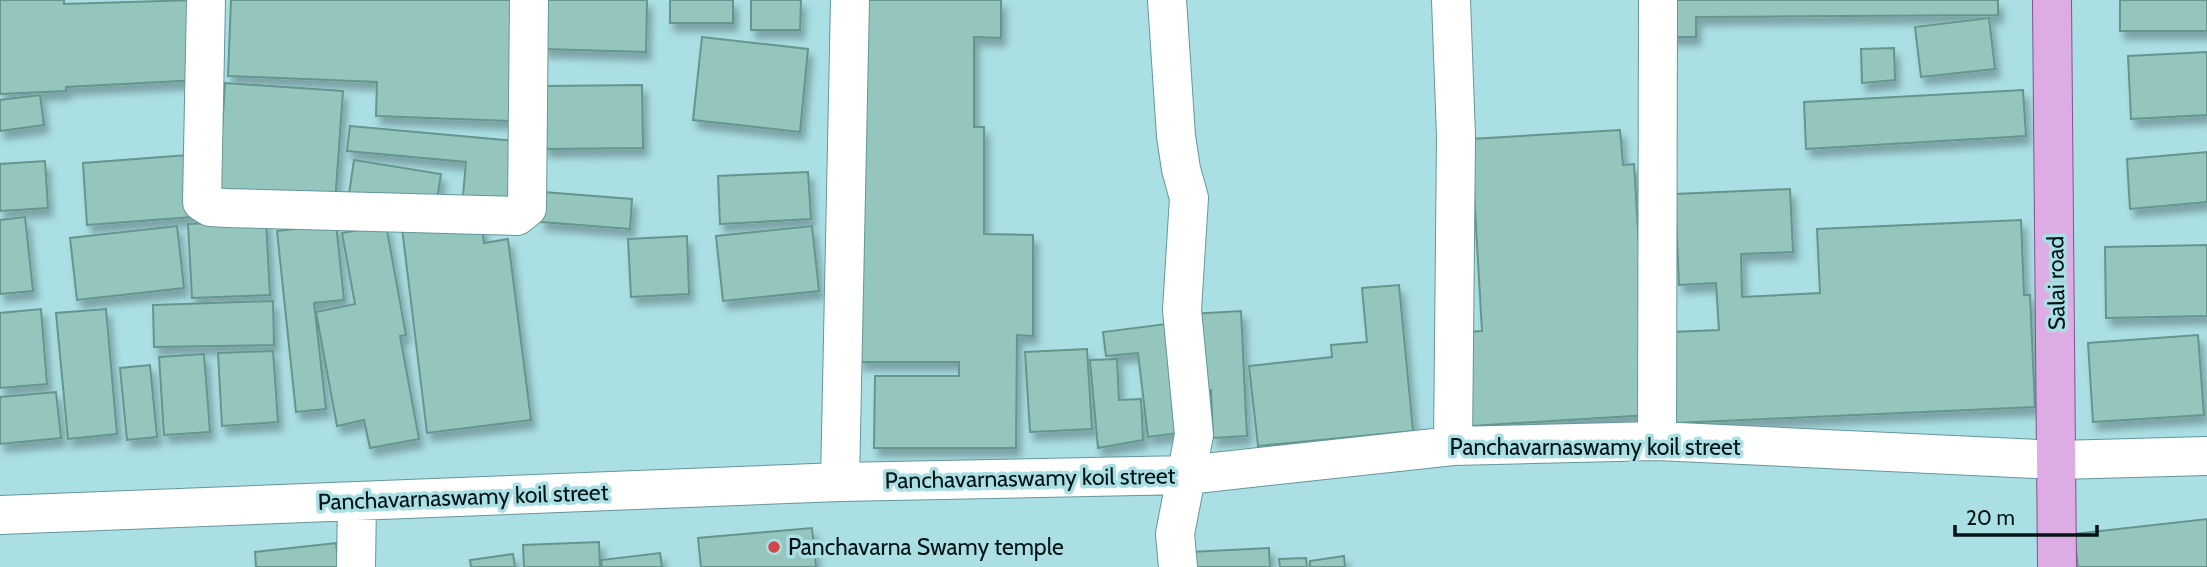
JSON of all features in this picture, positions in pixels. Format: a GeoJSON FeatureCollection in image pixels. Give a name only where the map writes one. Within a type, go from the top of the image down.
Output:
{"type":"FeatureCollection","features":[{"type":"Feature","properties":{"kind":"main road","name":"Salai road"},"geometry":{"type":"LineString","coordinates":[[2052,0],[2057,567]]}},
{"type":"Feature","properties":{"kind":"street"},"geometry":{"type":"LineString","coordinates":[[206,0],[202,202],[210,207],[227,208],[517,216],[527,208],[529,0]]}},
{"type":"Feature","properties":{"kind":"street"},"geometry":{"type":"LineString","coordinates":[[840,482],[850,0]]}},
{"type":"Feature","properties":{"kind":"street"},"geometry":{"type":"LineString","coordinates":[[1167,0],[1176,136],[1189,198],[1182,310],[1194,435],[1175,534],[1178,567]]}},
{"type":"Feature","properties":{"kind":"street"},"geometry":{"type":"LineString","coordinates":[[1451,0],[1457,136],[1453,446]]}},
{"type":"Feature","properties":{"kind":"street"},"geometry":{"type":"LineString","coordinates":[[1657,441],[1658,0]]}},
{"type":"Feature","properties":{"kind":"street","name":"Panchavarnaswamy koil street"},"geometry":{"type":"LineString","coordinates":[[0,515],[840,482],[1187,475],[1453,446],[1657,441],[2058,460],[2207,456]]}},
{"type":"Feature","properties":{"kind":"street"},"geometry":{"type":"LineString","coordinates":[[356,567],[357,501]]}},
{"type":"Feature","properties":{"kind":"building"},"geometry":{"type":"Polygon","coordinates":[[[0,0],[64,0],[64,4],[195,0],[199,80],[66,87],[66,91],[0,94],[0,0]]]}},
{"type":"Feature","properties":{"kind":"building"},"geometry":{"type":"Polygon","coordinates":[[[231,0],[513,0],[510,121],[376,116],[377,82],[228,76],[231,0]]]}},
{"type":"Feature","properties":{"kind":"building"},"geometry":{"type":"Polygon","coordinates":[[[544,0],[647,0],[646,52],[543,49],[544,0]]]}},
{"type":"Feature","properties":{"kind":"building"},"geometry":{"type":"Polygon","coordinates":[[[670,0],[733,0],[733,23],[670,23],[670,0]]]}},
{"type":"Feature","properties":{"kind":"building"},"geometry":{"type":"Polygon","coordinates":[[[751,0],[801,0],[800,30],[751,30],[751,0]]]}},
{"type":"Feature","properties":{"kind":"building"},"geometry":{"type":"Polygon","coordinates":[[[859,0],[1001,0],[1001,38],[974,37],[974,127],[984,127],[984,234],[1033,235],[1033,336],[1017,335],[1016,448],[874,448],[875,376],[959,376],[959,362],[859,362],[859,0]]]}},
{"type":"Feature","properties":{"kind":"building"},"geometry":{"type":"Polygon","coordinates":[[[1662,0],[1998,0],[1998,15],[1696,17],[1696,37],[1662,37],[1662,0]]]}},
{"type":"Feature","properties":{"kind":"building"},"geometry":{"type":"Polygon","coordinates":[[[2120,0],[2207,0],[2207,31],[2120,31],[2120,0]]]}},
{"type":"Feature","properties":{"kind":"building"},"geometry":{"type":"Polygon","coordinates":[[[1989,18],[1995,69],[1921,77],[1915,27],[1989,18]]]}},
{"type":"Feature","properties":{"kind":"building"},"geometry":{"type":"Polygon","coordinates":[[[702,37],[808,49],[800,132],[693,120],[702,37]]]}},
{"type":"Feature","properties":{"kind":"building"},"geometry":{"type":"Polygon","coordinates":[[[1894,48],[1895,80],[1862,83],[1861,49],[1894,48]]]}},
{"type":"Feature","properties":{"kind":"building"},"geometry":{"type":"Polygon","coordinates":[[[2207,52],[2207,115],[2131,119],[2128,56],[2207,52]]]}},
{"type":"Feature","properties":{"kind":"building"},"geometry":{"type":"Polygon","coordinates":[[[225,83],[343,91],[335,203],[218,195],[225,83]]]}},
{"type":"Feature","properties":{"kind":"building"},"geometry":{"type":"Polygon","coordinates":[[[642,85],[643,148],[544,149],[544,86],[642,85]]]}},
{"type":"Feature","properties":{"kind":"building"},"geometry":{"type":"Polygon","coordinates":[[[2023,90],[2026,136],[1806,149],[1804,102],[2023,90]]]}},
{"type":"Feature","properties":{"kind":"building"},"geometry":{"type":"Polygon","coordinates":[[[40,95],[44,125],[0,131],[0,100],[40,95]]]}},
{"type":"Feature","properties":{"kind":"building"},"geometry":{"type":"Polygon","coordinates":[[[350,126],[515,141],[511,201],[463,196],[466,162],[347,151],[350,126]]]}},
{"type":"Feature","properties":{"kind":"building"},"geometry":{"type":"Polygon","coordinates":[[[1620,130],[1623,165],[1634,164],[1649,415],[1471,426],[1465,332],[1482,331],[1471,139],[1620,130]]]}},
{"type":"Feature","properties":{"kind":"building"},"geometry":{"type":"Polygon","coordinates":[[[2207,152],[2207,202],[2130,209],[2127,159],[2207,152]]]}},
{"type":"Feature","properties":{"kind":"building"},"geometry":{"type":"Polygon","coordinates":[[[188,155],[192,217],[87,225],[83,163],[188,155]]]}},
{"type":"Feature","properties":{"kind":"building"},"geometry":{"type":"Polygon","coordinates":[[[354,160],[441,174],[436,207],[349,194],[354,160]]]}},
{"type":"Feature","properties":{"kind":"building"},"geometry":{"type":"Polygon","coordinates":[[[45,161],[48,208],[0,211],[0,164],[45,161]]]}},
{"type":"Feature","properties":{"kind":"building"},"geometry":{"type":"Polygon","coordinates":[[[808,172],[811,219],[720,224],[718,176],[808,172]]]}},
{"type":"Feature","properties":{"kind":"building"},"geometry":{"type":"Polygon","coordinates":[[[1790,189],[1793,252],[1741,254],[1742,297],[1820,293],[1817,229],[2021,220],[2024,295],[2030,295],[2035,407],[1675,423],[1671,332],[1719,330],[1716,283],[1679,285],[1675,194],[1790,189]]]}},
{"type":"Feature","properties":{"kind":"building"},"geometry":{"type":"Polygon","coordinates":[[[543,192],[632,199],[630,229],[541,222],[543,192]]]}},
{"type":"Feature","properties":{"kind":"building"},"geometry":{"type":"Polygon","coordinates":[[[25,217],[33,291],[0,294],[0,220],[25,217]]]}},
{"type":"Feature","properties":{"kind":"building"},"geometry":{"type":"Polygon","coordinates":[[[481,218],[484,243],[508,239],[531,420],[427,433],[402,228],[481,218]]]}},
{"type":"Feature","properties":{"kind":"building"},"geometry":{"type":"Polygon","coordinates":[[[266,220],[270,295],[192,298],[188,224],[266,220]]]}},
{"type":"Feature","properties":{"kind":"building"},"geometry":{"type":"Polygon","coordinates":[[[336,224],[344,300],[314,303],[326,409],[296,412],[277,231],[336,224]]]}},
{"type":"Feature","properties":{"kind":"building"},"geometry":{"type":"Polygon","coordinates":[[[386,225],[406,335],[400,336],[419,439],[370,448],[364,420],[337,426],[316,312],[355,304],[342,233],[386,225]]]}},
{"type":"Feature","properties":{"kind":"building"},"geometry":{"type":"Polygon","coordinates":[[[177,226],[184,288],[77,300],[70,238],[177,226]]]}},
{"type":"Feature","properties":{"kind":"building"},"geometry":{"type":"Polygon","coordinates":[[[812,226],[819,291],[723,301],[716,236],[812,226]]]}},
{"type":"Feature","properties":{"kind":"building"},"geometry":{"type":"Polygon","coordinates":[[[687,236],[689,294],[631,297],[628,239],[687,236]]]}},
{"type":"Feature","properties":{"kind":"building"},"geometry":{"type":"Polygon","coordinates":[[[2207,245],[2207,316],[2106,318],[2105,247],[2207,245]]]}},
{"type":"Feature","properties":{"kind":"building"},"geometry":{"type":"Polygon","coordinates":[[[1399,285],[1413,431],[1258,446],[1249,366],[1332,357],[1331,345],[1367,342],[1362,288],[1399,285]]]}},
{"type":"Feature","properties":{"kind":"building"},"geometry":{"type":"Polygon","coordinates":[[[273,301],[274,345],[154,347],[153,305],[273,301]]]}},
{"type":"Feature","properties":{"kind":"building"},"geometry":{"type":"Polygon","coordinates":[[[41,309],[47,384],[0,388],[0,313],[41,309]]]}},
{"type":"Feature","properties":{"kind":"building"},"geometry":{"type":"Polygon","coordinates":[[[106,309],[117,434],[68,439],[56,313],[106,309]]]}},
{"type":"Feature","properties":{"kind":"building"},"geometry":{"type":"Polygon","coordinates":[[[1241,311],[1247,436],[1213,438],[1211,390],[1194,390],[1191,314],[1241,311]]]}},
{"type":"Feature","properties":{"kind":"building"},"geometry":{"type":"Polygon","coordinates":[[[1174,323],[1186,432],[1148,437],[1138,353],[1106,356],[1103,332],[1174,323]]]}},
{"type":"Feature","properties":{"kind":"building"},"geometry":{"type":"Polygon","coordinates":[[[2198,335],[2204,415],[2093,422],[2088,343],[2198,335]]]}},
{"type":"Feature","properties":{"kind":"building"},"geometry":{"type":"Polygon","coordinates":[[[1087,349],[1092,429],[1030,432],[1025,352],[1087,349]]]}},
{"type":"Feature","properties":{"kind":"building"},"geometry":{"type":"Polygon","coordinates":[[[273,351],[278,422],[222,426],[218,353],[273,351]]]}},
{"type":"Feature","properties":{"kind":"building"},"geometry":{"type":"Polygon","coordinates":[[[204,354],[210,432],[164,435],[159,357],[204,354]]]}},
{"type":"Feature","properties":{"kind":"building"},"geometry":{"type":"Polygon","coordinates":[[[1117,359],[1119,400],[1141,399],[1143,440],[1098,448],[1090,360],[1117,359]]]}},
{"type":"Feature","properties":{"kind":"building"},"geometry":{"type":"Polygon","coordinates":[[[150,365],[157,437],[127,440],[120,368],[150,365]]]}},
{"type":"Feature","properties":{"kind":"building"},"geometry":{"type":"Polygon","coordinates":[[[56,392],[61,438],[0,444],[0,397],[56,392]]]}},
{"type":"Feature","properties":{"kind":"building"},"geometry":{"type":"Polygon","coordinates":[[[2207,519],[2207,567],[2078,567],[2074,534],[2207,519]]]}},
{"type":"Feature","properties":{"kind":"building"},"geometry":{"type":"Polygon","coordinates":[[[812,528],[816,567],[701,567],[698,538],[812,528]]]}},
{"type":"Feature","properties":{"kind":"building"},"geometry":{"type":"Polygon","coordinates":[[[599,542],[600,567],[524,567],[523,545],[599,542]]]}},
{"type":"Feature","properties":{"kind":"building"},"geometry":{"type":"Polygon","coordinates":[[[336,543],[339,567],[256,567],[255,552],[336,543]]]}},
{"type":"Feature","properties":{"kind":"building"},"geometry":{"type":"Polygon","coordinates":[[[1269,548],[1270,567],[1191,567],[1191,552],[1269,548]]]}},
{"type":"Feature","properties":{"kind":"building"},"geometry":{"type":"Polygon","coordinates":[[[660,553],[662,567],[602,567],[601,560],[660,553]]]}},
{"type":"Feature","properties":{"kind":"building"},"geometry":{"type":"Polygon","coordinates":[[[513,554],[515,567],[471,567],[470,560],[513,554]]]}},
{"type":"Feature","properties":{"kind":"building"},"geometry":{"type":"Polygon","coordinates":[[[1344,556],[1345,567],[1310,567],[1310,561],[1344,556]]]}},
{"type":"Feature","properties":{"kind":"building"},"geometry":{"type":"Polygon","coordinates":[[[1306,558],[1307,567],[1280,567],[1279,559],[1306,558]]]}},
{"type":"Feature","properties":{"kind":"place","name":"Panchavarna Swamy temple"},"geometry":{"type":"Point","coordinates":[774,547]}}]}
